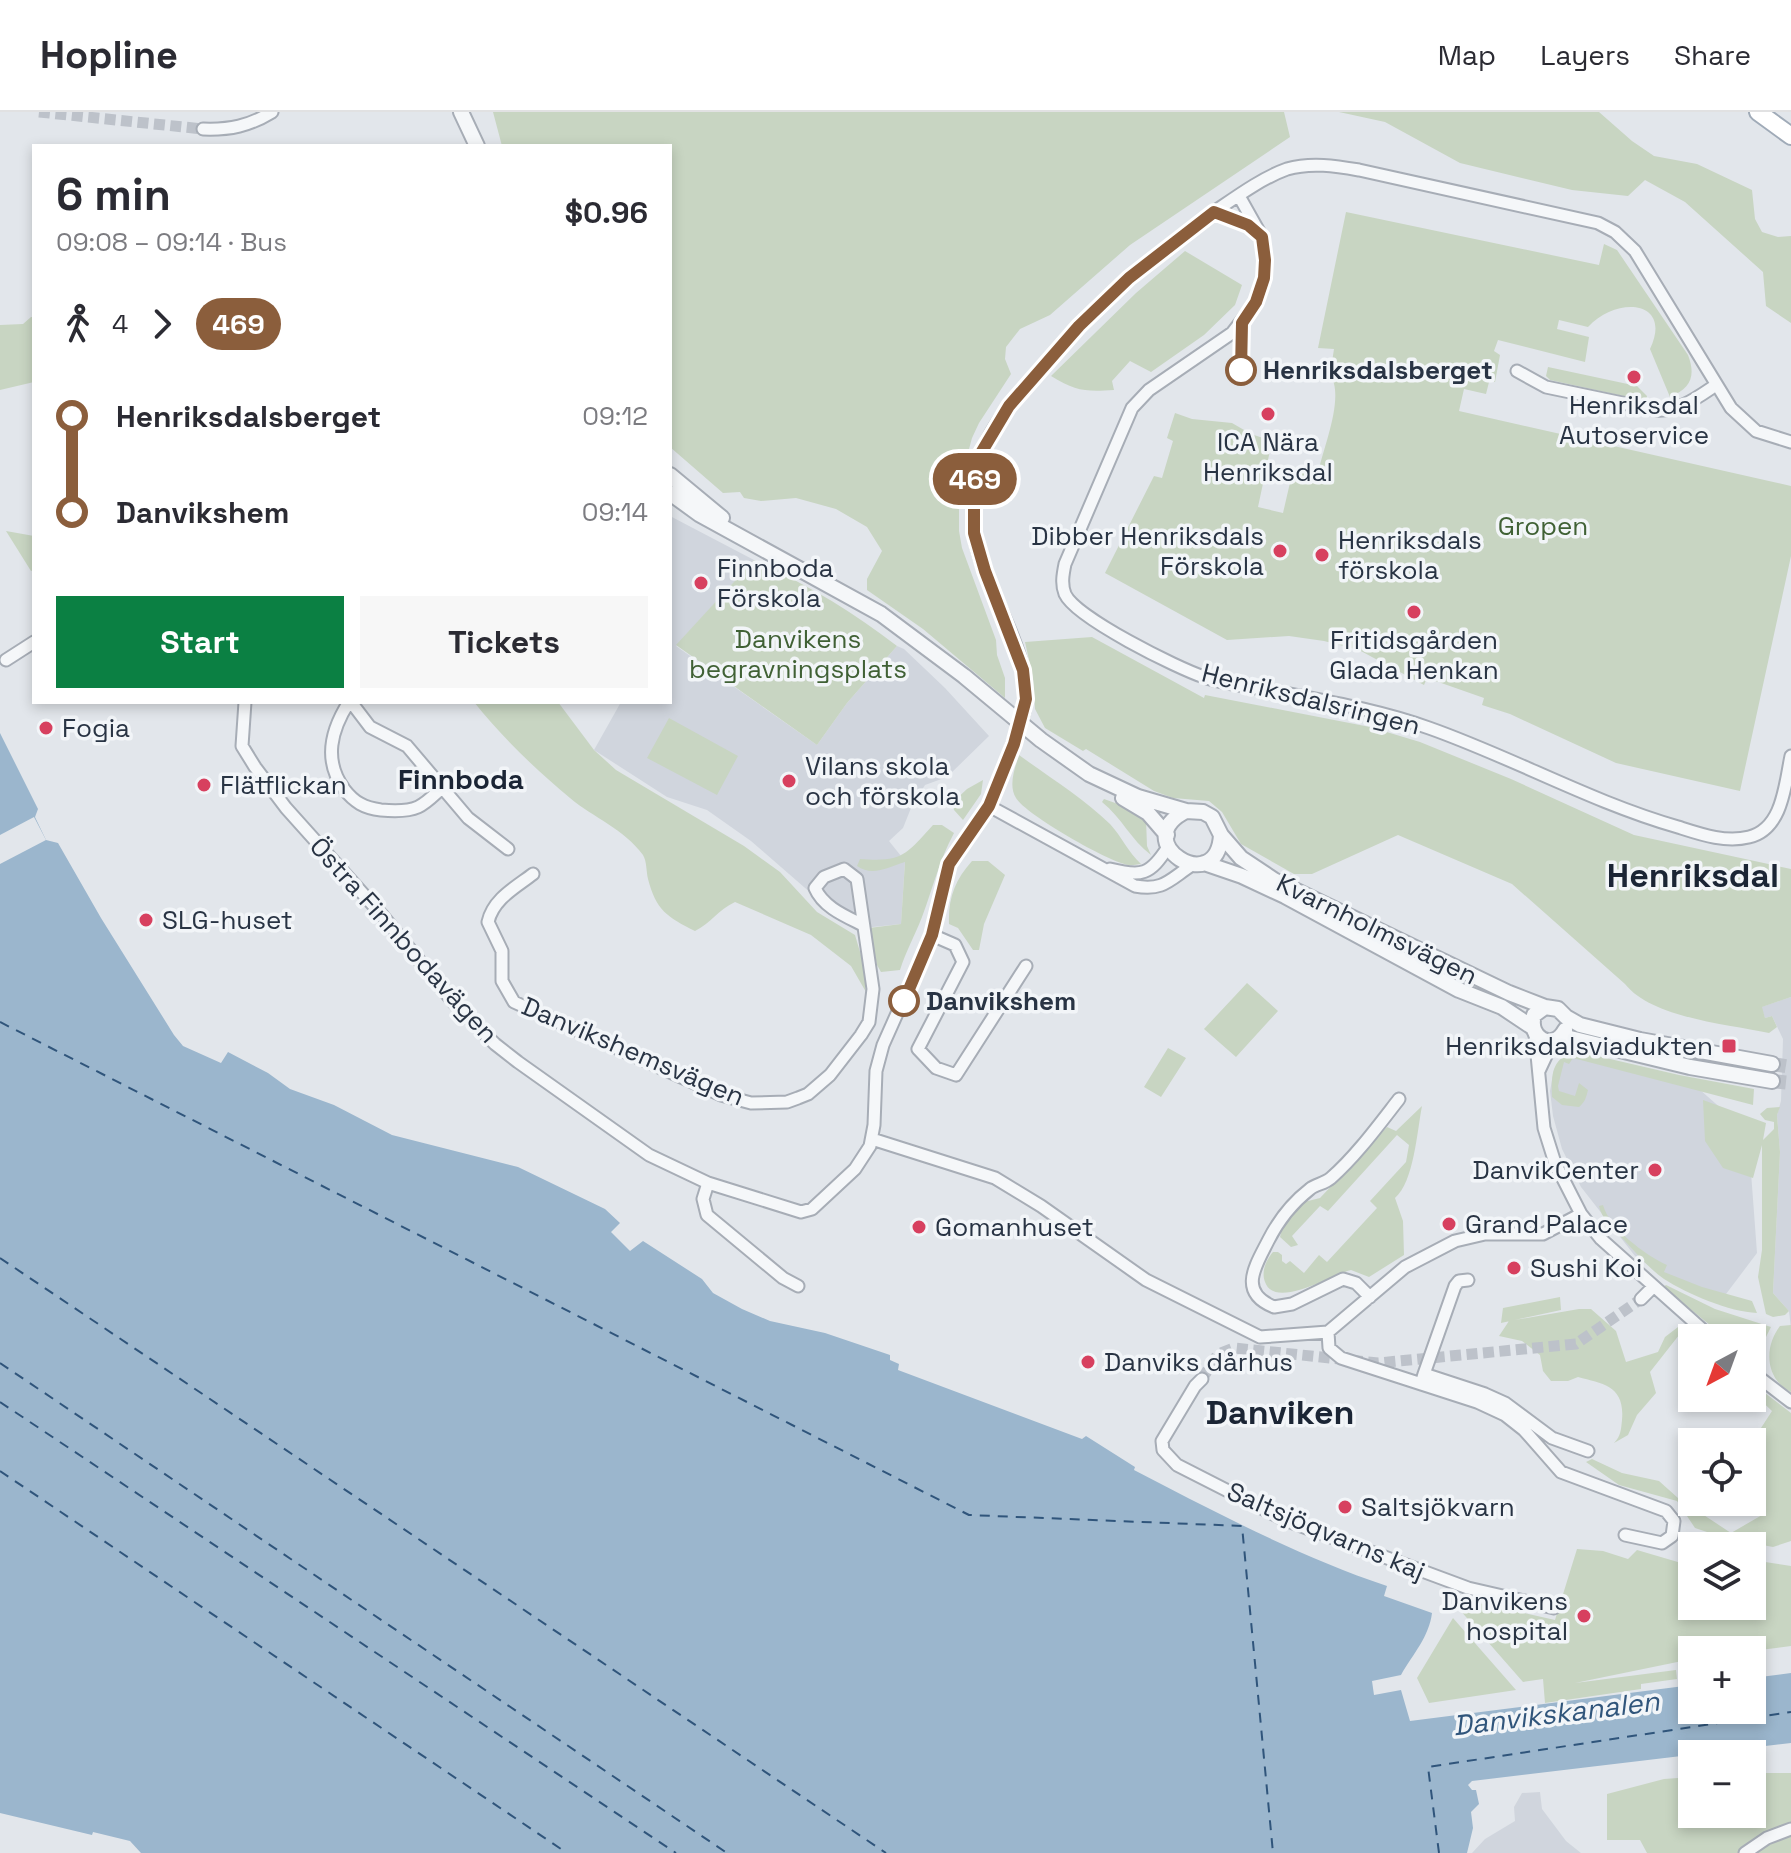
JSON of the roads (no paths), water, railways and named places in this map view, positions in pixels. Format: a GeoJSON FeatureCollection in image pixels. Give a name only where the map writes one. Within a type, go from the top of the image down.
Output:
{"type":"FeatureCollection","features":[{"type":"Feature","properties":{"kind":"main road"},"geometry":{"type":"LineString","coordinates":[[1758,112],[1791,136]]}},
{"type":"Feature","properties":{"kind":"street"},"geometry":{"type":"LineString","coordinates":[[203,129],[239,127],[272,112]]}},
{"type":"Feature","properties":{"kind":"street"},"geometry":{"type":"LineString","coordinates":[[461,112],[476,144]]}},
{"type":"Feature","properties":{"kind":"street"},"geometry":{"type":"LineString","coordinates":[[1581,1214],[1543,1234],[1485,1234],[1455,1241],[1405,1267],[1328,1332],[1260,1337],[1146,1280],[1041,1206],[995,1178],[872,1139],[876,1071],[890,1029],[932,935],[949,864],[989,806],[1024,712],[1023,670],[985,571],[974,533],[974,490],[981,453],[1009,406],[1079,326],[1129,278],[1214,212],[1285,170],[1331,165],[1598,223],[1615,232],[1635,251],[1731,408],[1748,425],[1763,434],[1791,442]]}},
{"type":"Feature","properties":{"kind":"street","name":"Henriksdalsringen"},"geometry":{"type":"LineString","coordinates":[[1239,196],[1262,237],[1264,278],[1256,302],[1232,333],[1149,390],[1132,408],[1065,564],[1062,578],[1064,592],[1075,607],[1097,623],[1205,677],[1404,719],[1459,739],[1607,805],[1719,838],[1752,836],[1773,821],[1791,756]]}},
{"type":"Feature","properties":{"kind":"street"},"geometry":{"type":"LineString","coordinates":[[1214,212],[1248,225],[1262,237]]}},
{"type":"Feature","properties":{"kind":"street"},"geometry":{"type":"LineString","coordinates":[[1517,371],[1546,387],[1667,411],[1692,401],[1716,385]]}},
{"type":"Feature","properties":{"kind":"street","name":"Kvarnholmsvägen"},"geometry":{"type":"LineString","coordinates":[[672,477],[751,540]]}},
{"type":"Feature","properties":{"kind":"street","name":"Kvarnholmsvägen"},"geometry":{"type":"LineString","coordinates":[[672,494],[699,514],[881,614],[964,676],[1041,740],[1104,782],[1138,797],[1186,811],[1203,812],[1212,817],[1221,835],[1241,858],[1286,888],[1545,1007]]}},
{"type":"Feature","properties":{"kind":"street"},"geometry":{"type":"LineString","coordinates":[[6,660],[32,643]]}},
{"type":"Feature","properties":{"kind":"street","name":"Östra Finnbodavägen"},"geometry":{"type":"LineString","coordinates":[[245,704],[242,746],[255,767],[286,808],[382,915],[470,1021],[518,1062],[649,1155],[708,1183],[792,1211],[807,1212],[855,1169],[872,1139]]}},
{"type":"Feature","properties":{"kind":"street"},"geometry":{"type":"LineString","coordinates":[[349,704],[337,721],[331,761],[334,774],[357,803],[374,809],[405,810],[419,807],[443,787]]}},
{"type":"Feature","properties":{"kind":"street"},"geometry":{"type":"LineString","coordinates":[[352,704],[370,727],[407,746],[468,818],[508,849]]}},
{"type":"Feature","properties":{"kind":"street","name":"Kvarnholmsvägen"},"geometry":{"type":"LineString","coordinates":[[1104,782],[1117,795],[1148,813],[1180,861],[1242,876],[1285,896],[1459,990],[1502,1007],[1533,1031]]}},
{"type":"Feature","properties":{"kind":"street"},"geometry":{"type":"LineString","coordinates":[[989,806],[1124,882],[1147,888],[1165,886],[1217,852],[1221,835]]}},
{"type":"Feature","properties":{"kind":"street"},"geometry":{"type":"LineString","coordinates":[[1102,867],[1129,874],[1146,872],[1154,867],[1174,819],[1186,811]]}},
{"type":"Feature","properties":{"kind":"street"},"geometry":{"type":"LineString","coordinates":[[863,925],[824,902],[815,888],[818,882],[844,869],[857,879],[873,989],[869,1022],[890,1029]]}},
{"type":"Feature","properties":{"kind":"street","name":"Danvikshemsvägen"},"geometry":{"type":"LineString","coordinates":[[533,874],[508,891],[496,905],[488,922],[502,951],[502,981],[514,1002],[721,1095],[769,1104],[787,1102],[808,1094],[840,1063],[869,1022]]}},
{"type":"Feature","properties":{"kind":"street"},"geometry":{"type":"LineString","coordinates":[[932,935],[955,945],[963,962],[918,1049],[936,1068],[956,1075],[1026,966]]}},
{"type":"Feature","properties":{"kind":"street"},"geometry":{"type":"LineString","coordinates":[[1696,1324],[1601,1239],[1581,1214],[1549,1145],[1541,1109],[1534,1015],[1545,1007],[1558,1009],[1580,1025],[1640,1040],[1772,1064]]}},
{"type":"Feature","properties":{"kind":"street"},"geometry":{"type":"LineString","coordinates":[[1539,1072],[1566,1029],[1566,1017]]}},
{"type":"Feature","properties":{"kind":"street"},"geometry":{"type":"LineString","coordinates":[[1533,1031],[1540,1039],[1558,1039],[1772,1081]]}},
{"type":"Feature","properties":{"kind":"street"},"geometry":{"type":"LineString","coordinates":[[1370,1297],[1356,1283],[1343,1279],[1292,1304],[1274,1307],[1258,1298],[1252,1273],[1272,1230],[1283,1215],[1312,1186],[1330,1180],[1399,1099]]}},
{"type":"Feature","properties":{"kind":"street"},"geometry":{"type":"LineString","coordinates":[[708,1183],[703,1199],[707,1215],[776,1273],[798,1286]]}},
{"type":"Feature","properties":{"kind":"street"},"geometry":{"type":"LineString","coordinates":[[1422,1379],[1455,1286],[1459,1281],[1468,1280]]}},
{"type":"Feature","properties":{"kind":"street"},"geometry":{"type":"LineString","coordinates":[[1641,1299],[1653,1287]]}},
{"type":"Feature","properties":{"kind":"street"},"geometry":{"type":"LineString","coordinates":[[1328,1332],[1329,1348],[1341,1358],[1495,1398],[1552,1438],[1588,1451]]}},
{"type":"Feature","properties":{"kind":"street","name":"Saltsjöqvarns kaj"},"geometry":{"type":"LineString","coordinates":[[1202,1379],[1162,1441],[1163,1450],[1177,1465],[1285,1520],[1468,1588],[1554,1608]]}},
{"type":"Feature","properties":{"kind":"street"},"geometry":{"type":"LineString","coordinates":[[1422,1379],[1505,1415],[1524,1430],[1561,1472],[1666,1511],[1674,1521],[1672,1536],[1662,1543],[1625,1535]]}},
{"type":"Feature","properties":{"kind":"street"},"geometry":{"type":"LineString","coordinates":[[1766,1383],[1791,1402]]}},
{"type":"Feature","properties":{"kind":"street"},"geometry":{"type":"LineString","coordinates":[[1745,1853],[1767,1838],[1791,1829]]}},
{"type":"Feature","properties":{"kind":"water","name":"Danvikskanalen"},"geometry":{"type":"Polygon","coordinates":[[[0,733],[38,809],[35,817],[46,840],[58,843],[101,918],[183,1046],[221,1063],[228,1052],[268,1073],[290,1089],[334,1105],[392,1135],[518,1167],[605,1209],[620,1223],[611,1232],[630,1251],[643,1241],[702,1279],[713,1293],[742,1309],[770,1321],[825,1333],[890,1355],[890,1360],[899,1364],[898,1370],[1082,1439],[1086,1436],[1135,1467],[1134,1470],[1227,1518],[1322,1561],[1387,1586],[1384,1596],[1432,1613],[1424,1638],[1401,1675],[1372,1681],[1374,1695],[1401,1690],[1410,1721],[1678,1687],[1678,1724],[1766,1724],[1766,1676],[1791,1673],[1791,1743],[1766,1746],[1766,1740],[1678,1740],[1678,1756],[1472,1781],[1468,1785],[1476,1790],[1479,1804],[1471,1812],[1473,1828],[1467,1853],[141,1853],[130,1841],[0,1813],[0,733]]]}},
{"type":"Feature","properties":{"kind":"tunnel"},"geometry":{"type":"LineString","coordinates":[[39,112],[203,129]]}},
{"type":"Feature","properties":{"kind":"tunnel"},"geometry":{"type":"LineString","coordinates":[[1772,1064],[1791,1067]]}},
{"type":"Feature","properties":{"kind":"tunnel"},"geometry":{"type":"LineString","coordinates":[[1772,1081],[1791,1083]]}},
{"type":"Feature","properties":{"kind":"tunnel"},"geometry":{"type":"LineString","coordinates":[[1202,1379],[1218,1354],[1234,1348],[1378,1363],[1576,1344],[1641,1299]]}},
{"type":"Feature","properties":{"kind":"place","name":"Henriksdalsberget"},"geometry":{"type":"Point","coordinates":[1241,370]}},
{"type":"Feature","properties":{"kind":"place","name":"Henriksdal Autoservice"},"geometry":{"type":"Point","coordinates":[1634,377]}},
{"type":"Feature","properties":{"kind":"place","name":"ICA Nära Henriksdal"},"geometry":{"type":"Point","coordinates":[1268,414]}},
{"type":"Feature","properties":{"kind":"place","name":"Dibber Henriksdals Förskola"},"geometry":{"type":"Point","coordinates":[1280,551]}},
{"type":"Feature","properties":{"kind":"place","name":"Henriksdals förskola"},"geometry":{"type":"Point","coordinates":[1322,555]}},
{"type":"Feature","properties":{"kind":"place","name":"Finnboda Förskola"},"geometry":{"type":"Point","coordinates":[701,583]}},
{"type":"Feature","properties":{"kind":"place","name":"Fritidsgården Glada Henkan"},"geometry":{"type":"Point","coordinates":[1414,612]}},
{"type":"Feature","properties":{"kind":"place","name":"Fogia"},"geometry":{"type":"Point","coordinates":[46,728]}},
{"type":"Feature","properties":{"kind":"place","name":"Vilans skola och förskola"},"geometry":{"type":"Point","coordinates":[789,781]}},
{"type":"Feature","properties":{"kind":"place","name":"Flätflickan"},"geometry":{"type":"Point","coordinates":[204,785]}},
{"type":"Feature","properties":{"kind":"place","name":"SLG-huset"},"geometry":{"type":"Point","coordinates":[146,920]}},
{"type":"Feature","properties":{"kind":"place","name":"Danvikshem"},"geometry":{"type":"Point","coordinates":[904,1001]}},
{"type":"Feature","properties":{"kind":"place","name":"Henriksdalsviadukten"},"geometry":{"type":"Point","coordinates":[1729,1046]}},
{"type":"Feature","properties":{"kind":"place","name":"DanvikCenter"},"geometry":{"type":"Point","coordinates":[1655,1170]}},
{"type":"Feature","properties":{"kind":"place","name":"Grand Palace"},"geometry":{"type":"Point","coordinates":[1449,1224]}},
{"type":"Feature","properties":{"kind":"place","name":"Gomanhuset"},"geometry":{"type":"Point","coordinates":[919,1227]}},
{"type":"Feature","properties":{"kind":"place","name":"Sushi Koi"},"geometry":{"type":"Point","coordinates":[1514,1268]}},
{"type":"Feature","properties":{"kind":"place","name":"Danviks dårhus"},"geometry":{"type":"Point","coordinates":[1088,1362]}},
{"type":"Feature","properties":{"kind":"place","name":"Saltsjökvarn"},"geometry":{"type":"Point","coordinates":[1345,1507]}},
{"type":"Feature","properties":{"kind":"place","name":"Danvikens hospital"},"geometry":{"type":"Point","coordinates":[1584,1616]}},
{"type":"Feature","properties":{"kind":"district","name":"Finnboda"},"geometry":{"type":"Point","coordinates":[461,779]}},
{"type":"Feature","properties":{"kind":"district","name":"Henriksdal"},"geometry":{"type":"Point","coordinates":[1693,875]}},
{"type":"Feature","properties":{"kind":"district","name":"Danviken"},"geometry":{"type":"Point","coordinates":[1280,1412]}},
{"type":"Feature","properties":{"kind":"park label","name":"Gropen"},"geometry":{"type":"Point","coordinates":[1543,526]}},
{"type":"Feature","properties":{"kind":"park label","name":"Danvikens begravningsplats"},"geometry":{"type":"Point","coordinates":[798,654]}}]}
